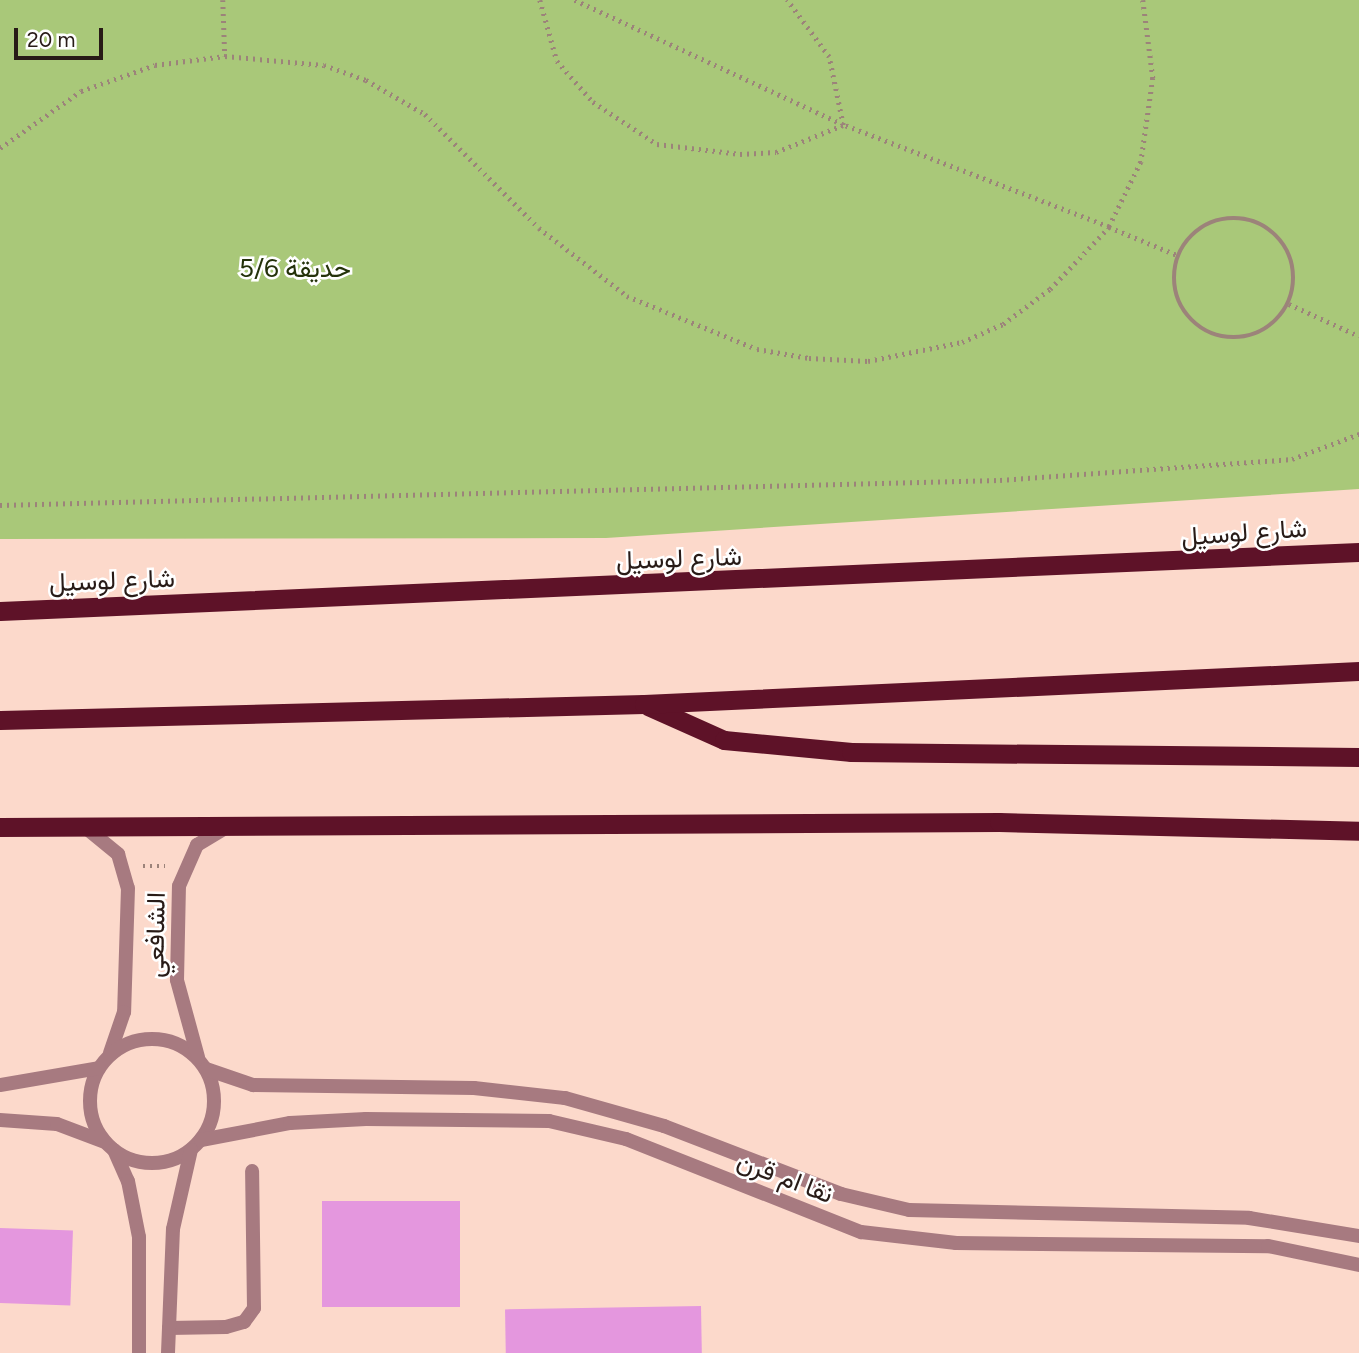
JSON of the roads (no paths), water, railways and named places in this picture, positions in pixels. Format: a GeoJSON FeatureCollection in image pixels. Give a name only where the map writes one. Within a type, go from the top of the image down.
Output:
{"type":"FeatureCollection","features":[{"type":"Feature","properties":{"kind":"highway","name":"شارع لوسيل"},"geometry":{"type":"LineString","coordinates":[[0,611],[1359,552]]}},
{"type":"Feature","properties":{"kind":"highway"},"geometry":{"type":"LineString","coordinates":[[0,720],[644,704],[1359,671]]}},
{"type":"Feature","properties":{"kind":"highway"},"geometry":{"type":"LineString","coordinates":[[644,704],[724,740],[851,752],[1359,757]]}},
{"type":"Feature","properties":{"kind":"highway"},"geometry":{"type":"LineString","coordinates":[[0,827],[225,828],[999,822],[1359,831]]}},
{"type":"Feature","properties":{"kind":"street","name":"الشافعي"},"geometry":{"type":"LineString","coordinates":[[84,827],[110,844],[125,870],[124,1012],[103,1063]]}},
{"type":"Feature","properties":{"kind":"street","name":"الشافعي"},"geometry":{"type":"LineString","coordinates":[[202,1064],[177,980],[185,869],[197,845],[225,828]]}},
{"type":"Feature","properties":{"kind":"street"},"geometry":{"type":"LineString","coordinates":[[0,1084],[103,1063],[153,1038],[202,1064],[215,1105],[196,1145],[176,1200],[168,1353]]}},
{"type":"Feature","properties":{"kind":"street"},"geometry":{"type":"LineString","coordinates":[[103,1063],[90,1106],[128,1181],[139,1237],[139,1353]]}},
{"type":"Feature","properties":{"kind":"street","name":"نقا ام قرن"},"geometry":{"type":"LineString","coordinates":[[202,1064],[253,1085],[474,1088],[565,1098],[664,1126],[841,1194],[909,1210],[1249,1218],[1359,1236]]}},
{"type":"Feature","properties":{"kind":"street","name":"نقا ام قرن"},"geometry":{"type":"LineString","coordinates":[[196,1145],[290,1124],[366,1119],[549,1121],[626,1139],[861,1232],[956,1243],[1268,1246],[1359,1265]]}},
{"type":"Feature","properties":{"kind":"street"},"geometry":{"type":"LineString","coordinates":[[0,1121],[57,1124],[144,1163],[196,1145]]}},
{"type":"Feature","properties":{"kind":"street"},"geometry":{"type":"LineString","coordinates":[[169,1328],[226,1327],[244,1322],[254,1308],[252,1171]]}},
{"type":"Feature","properties":{"kind":"park label","name":"حديقة 5/6"},"geometry":{"type":"Point","coordinates":[295,269]}}]}
